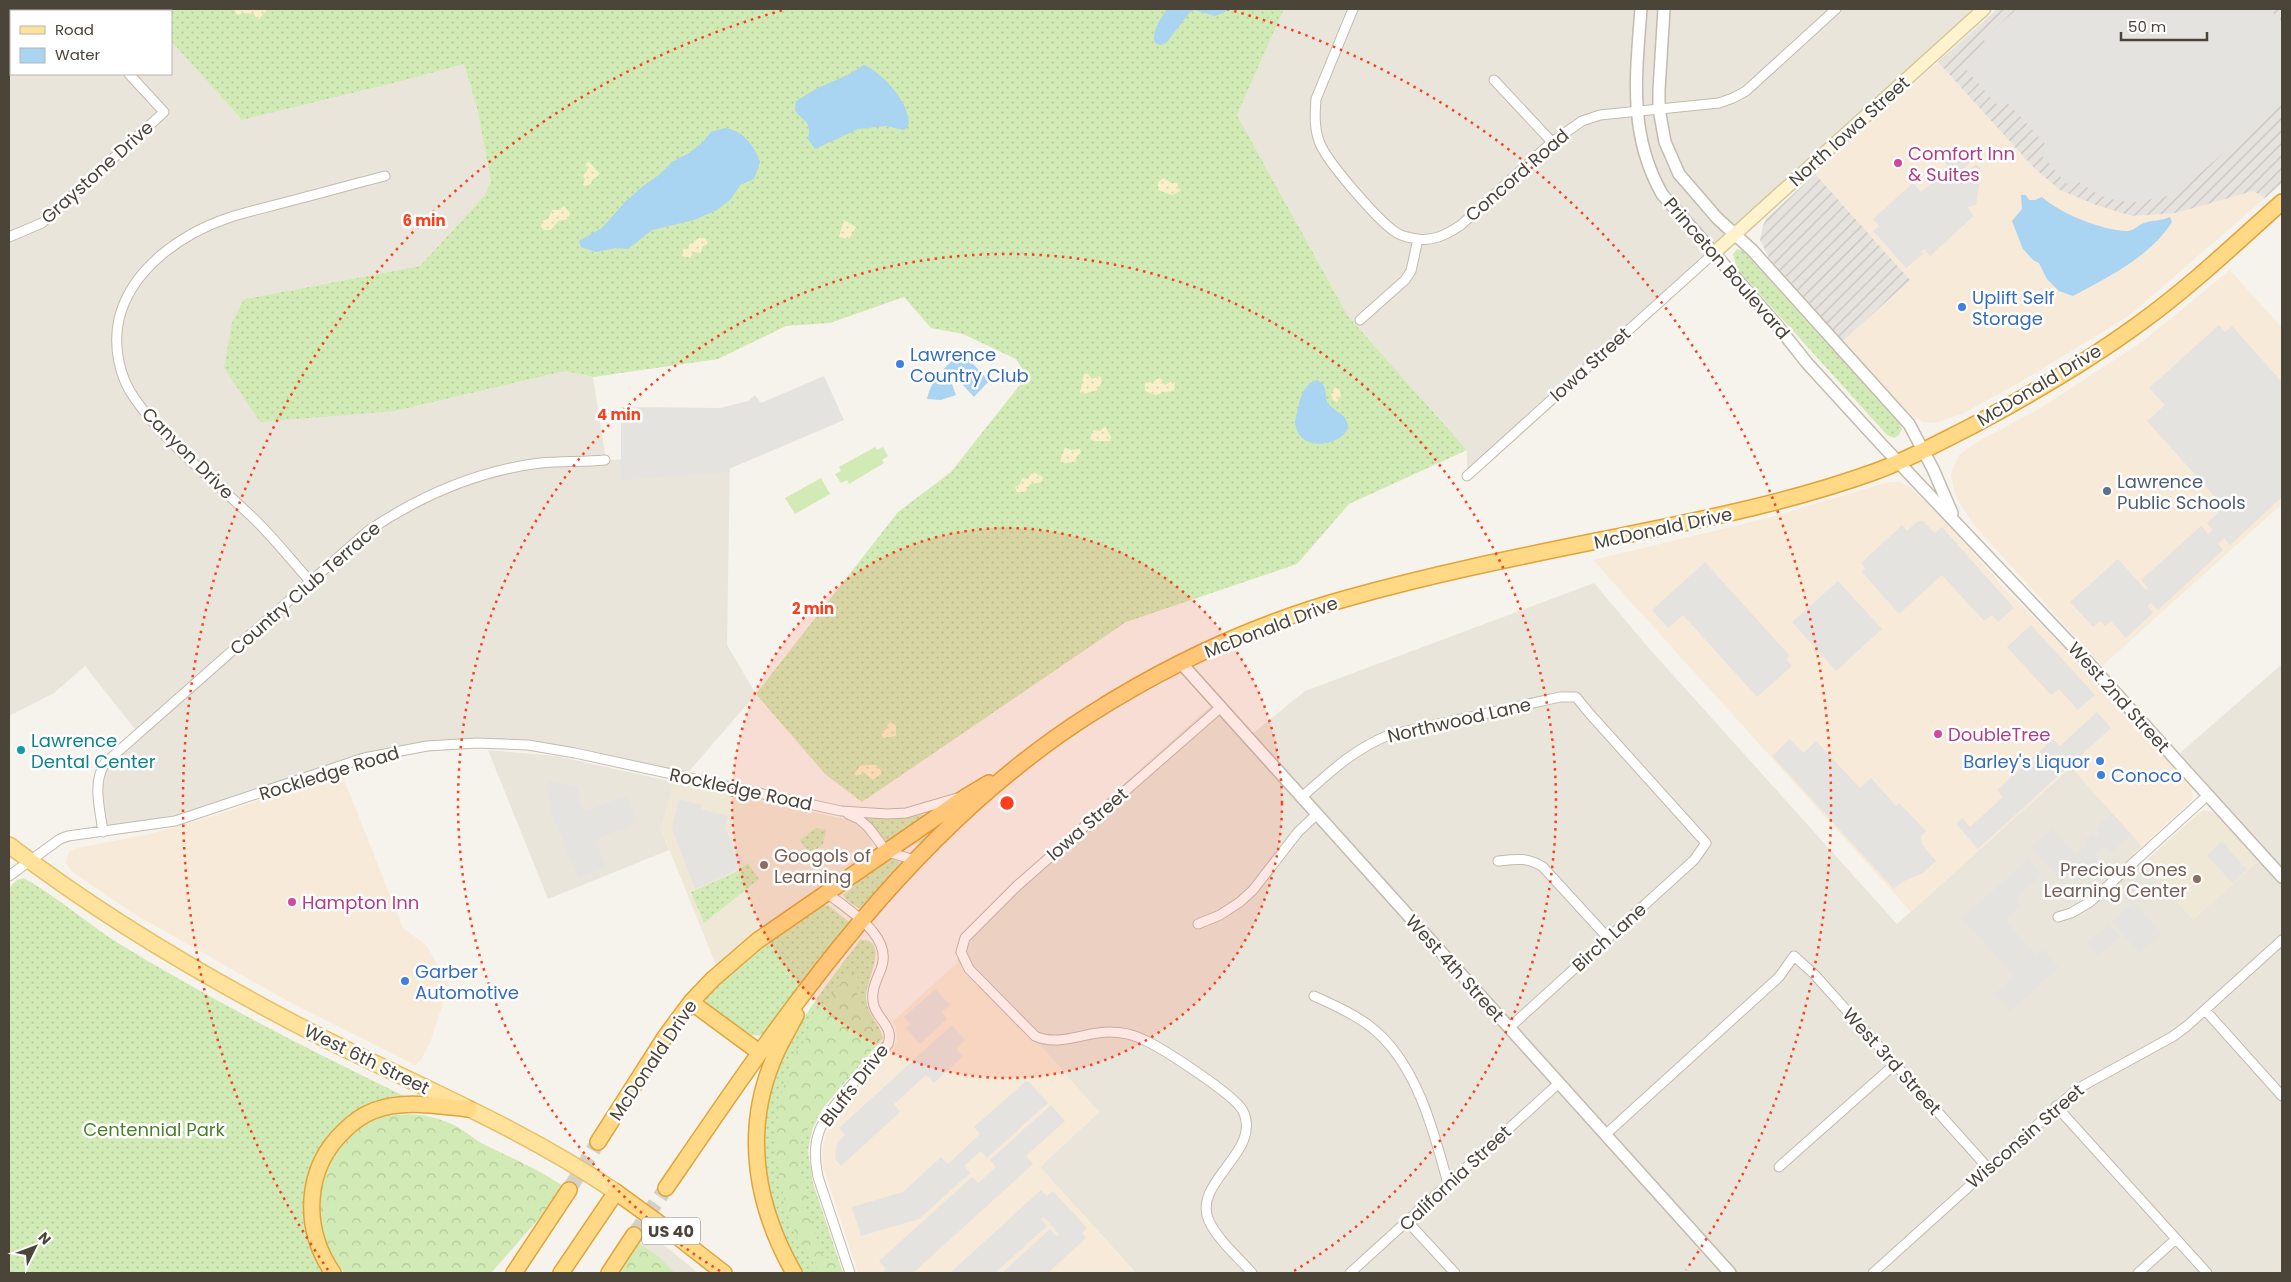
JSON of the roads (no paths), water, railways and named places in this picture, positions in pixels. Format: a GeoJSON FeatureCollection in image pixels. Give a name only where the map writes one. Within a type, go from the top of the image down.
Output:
{"type":"FeatureCollection","features":[{"type":"Feature","properties":{"kind":"highway","name":"McDonald Drive"},"geometry":{"type":"LineString","coordinates":[[598,1142],[664,1037],[690,1002],[724,968],[757,941],[967,796],[1006,774],[1090,714],[1181,663],[1247,633],[1348,598],[1519,557],[1739,512],[1822,489],[1879,470],[1924,450],[2009,406],[2051,382],[2140,323],[2282,202]]}},
{"type":"Feature","properties":{"kind":"highway","name":"McDonald Drive"},"geometry":{"type":"LineString","coordinates":[[666,1188],[786,1015],[861,921],[915,860],[1006,774]]}},
{"type":"Feature","properties":{"kind":"highway"},"geometry":{"type":"LineString","coordinates":[[794,1273],[780,1249],[769,1223],[760,1192],[757,1162],[757,1126],[762,1097],[771,1065],[782,1039],[813,983]]}},
{"type":"Feature","properties":{"kind":"highway"},"geometry":{"type":"LineString","coordinates":[[690,1002],[759,1052]]}},
{"type":"Feature","properties":{"kind":"highway"},"geometry":{"type":"LineString","coordinates":[[333,1273],[318,1246],[313,1229],[311,1199],[319,1167],[339,1136],[362,1116],[386,1108],[416,1104],[469,1109]]}},
{"type":"Feature","properties":{"kind":"highway"},"geometry":{"type":"LineString","coordinates":[[514,1273],[569,1190]]}},
{"type":"Feature","properties":{"kind":"highway"},"geometry":{"type":"LineString","coordinates":[[562,1273],[616,1192]]}},
{"type":"Feature","properties":{"kind":"highway","name":"West 6th Street"},"geometry":{"type":"LineString","coordinates":[[616,1192],[724,1273]]}},
{"type":"Feature","properties":{"kind":"highway"},"geometry":{"type":"LineString","coordinates":[[609,1273],[634,1235]]}},
{"type":"Feature","properties":{"kind":"highway"},"geometry":{"type":"LineString","coordinates":[[504,1273],[534,1243]]}},
{"type":"Feature","properties":{"kind":"main road","name":"North Iowa Street"},"geometry":{"type":"LineString","coordinates":[[1713,254],[1984,9]]}},
{"type":"Feature","properties":{"kind":"main road","name":"West 6th Street"},"geometry":{"type":"LineString","coordinates":[[9,845],[29,861],[118,922],[210,977],[314,1033],[544,1146],[616,1192]]}},
{"type":"Feature","properties":{"kind":"street"},"geometry":{"type":"LineString","coordinates":[[1353,9],[1316,99],[1315,114],[1319,141],[1332,164],[1386,224],[1395,232],[1418,239],[1410,271],[1405,280],[1360,320]]}},
{"type":"Feature","properties":{"kind":"street","name":"Princeton Boulevard"},"geometry":{"type":"LineString","coordinates":[[1641,9],[1636,78],[1637,112],[1642,146],[1655,182],[1672,208],[1776,324],[1807,363],[1898,462]]}},
{"type":"Feature","properties":{"kind":"street","name":"Princeton Boulevard"},"geometry":{"type":"LineString","coordinates":[[1664,9],[1658,90],[1659,109],[1665,142],[1679,174],[1717,218],[1752,250],[1899,413],[1914,431],[1924,450]]}},
{"type":"Feature","properties":{"kind":"street","name":"Concord Road"},"geometry":{"type":"LineString","coordinates":[[1418,239],[1438,238],[1461,225],[1552,142],[1582,121],[1600,115],[1702,106],[1733,98],[1746,91],[1836,9]]}},
{"type":"Feature","properties":{"kind":"street","name":"Graystone Drive"},"geometry":{"type":"LineString","coordinates":[[9,237],[42,223],[164,112],[130,75]]}},
{"type":"Feature","properties":{"kind":"street"},"geometry":{"type":"LineString","coordinates":[[1494,80],[1552,142]]}},
{"type":"Feature","properties":{"kind":"street","name":"Canyon Drive"},"geometry":{"type":"LineString","coordinates":[[310,581],[251,516],[188,458],[135,399],[124,378],[119,361],[118,327],[122,310],[135,283],[146,268],[170,248],[190,235],[228,218],[385,176]]}},
{"type":"Feature","properties":{"kind":"street","name":"Iowa Street"},"geometry":{"type":"LineString","coordinates":[[1467,476],[1713,254]]}},
{"type":"Feature","properties":{"kind":"street","name":"West 2nd Street"},"geometry":{"type":"LineString","coordinates":[[1924,450],[1955,520]]}},
{"type":"Feature","properties":{"kind":"street","name":"Country Club Terrace"},"geometry":{"type":"LineString","coordinates":[[103,832],[97,785],[99,774],[105,763],[358,539],[393,514],[455,483],[515,467],[552,462],[605,460]]}},
{"type":"Feature","properties":{"kind":"street","name":"West 2nd Street"},"geometry":{"type":"LineString","coordinates":[[1898,462],[1955,520],[2282,876]]}},
{"type":"Feature","properties":{"kind":"street","name":"West 4th Street"},"geometry":{"type":"LineString","coordinates":[[1181,663],[1730,1273]]}},
{"type":"Feature","properties":{"kind":"street","name":"Northwood Lane"},"geometry":{"type":"LineString","coordinates":[[1302,797],[1346,757],[1371,742],[1389,735],[1560,697],[1576,697],[1706,844]]}},
{"type":"Feature","properties":{"kind":"street","name":"Iowa Street"},"geometry":{"type":"LineString","coordinates":[[1221,707],[1018,885],[968,933],[961,948],[963,961],[968,969],[1035,1036],[1047,1040],[1057,1040],[1095,1033],[1130,1034],[1153,1045],[1234,1099],[1246,1118],[1245,1136],[1210,1192],[1206,1206],[1209,1221],[1215,1231],[1252,1273]]}},
{"type":"Feature","properties":{"kind":"street","name":"Rockledge Road"},"geometry":{"type":"LineString","coordinates":[[9,876],[68,836],[175,821],[364,758],[427,746],[490,742],[528,745],[575,753],[841,811]]}},
{"type":"Feature","properties":{"kind":"street"},"geometry":{"type":"LineString","coordinates":[[2058,917],[2071,913],[2090,902],[2208,795]]}},
{"type":"Feature","properties":{"kind":"street"},"geometry":{"type":"LineString","coordinates":[[841,811],[887,814],[906,813],[967,796]]}},
{"type":"Feature","properties":{"kind":"street"},"geometry":{"type":"LineString","coordinates":[[841,811],[859,819],[869,828],[887,852],[915,860]]}},
{"type":"Feature","properties":{"kind":"street"},"geometry":{"type":"LineString","coordinates":[[1198,924],[1226,912],[1253,890],[1298,832],[1317,814]]}},
{"type":"Feature","properties":{"kind":"street","name":"Birch Lane"},"geometry":{"type":"LineString","coordinates":[[1509,1028],[1694,860],[1706,844]]}},
{"type":"Feature","properties":{"kind":"street"},"geometry":{"type":"LineString","coordinates":[[1498,861],[1522,858],[1533,860],[1543,867],[1608,938]]}},
{"type":"Feature","properties":{"kind":"street","name":"Bluffs Drive"},"geometry":{"type":"LineString","coordinates":[[827,893],[861,921],[876,936],[883,949],[884,958],[873,988],[873,997],[874,1006],[891,1036],[888,1044],[826,1116],[817,1136],[815,1148],[818,1177],[850,1273]]}},
{"type":"Feature","properties":{"kind":"street","name":"Wisconsin Street"},"geometry":{"type":"LineString","coordinates":[[1872,1273],[2056,1106],[2088,1082],[2172,1037],[2205,1010],[2282,940]]}},
{"type":"Feature","properties":{"kind":"street","name":"West 3rd Street"},"geometry":{"type":"LineString","coordinates":[[1606,1135],[1779,977],[1794,956],[1814,974],[1988,1168]]}},
{"type":"Feature","properties":{"kind":"street"},"geometry":{"type":"LineString","coordinates":[[1314,996],[1358,1017],[1373,1028],[1394,1050],[1425,1108],[1436,1137],[1448,1184]]}},
{"type":"Feature","properties":{"kind":"street"},"geometry":{"type":"LineString","coordinates":[[2205,1010],[2282,1096]]}},
{"type":"Feature","properties":{"kind":"street"},"geometry":{"type":"LineString","coordinates":[[1779,1167],[1895,1064]]}},
{"type":"Feature","properties":{"kind":"street","name":"California Street"},"geometry":{"type":"LineString","coordinates":[[1350,1273],[1559,1083]]}},
{"type":"Feature","properties":{"kind":"street"},"geometry":{"type":"LineString","coordinates":[[2056,1106],[2207,1273]]}},
{"type":"Feature","properties":{"kind":"street"},"geometry":{"type":"LineString","coordinates":[[1408,1221],[1455,1273]]}},
{"type":"Feature","properties":{"kind":"street"},"geometry":{"type":"LineString","coordinates":[[2138,1273],[2176,1239]]}},
{"type":"Feature","properties":{"kind":"water"},"geometry":{"type":"Polygon","coordinates":[[[1167,9],[1231,9],[1215,16],[1195,10],[1190,12],[1167,42],[1161,45],[1155,43],[1154,34],[1167,9]]]}},
{"type":"Feature","properties":{"kind":"water"},"geometry":{"type":"Polygon","coordinates":[[[864,65],[879,75],[895,91],[906,109],[908,126],[904,130],[886,126],[858,129],[815,149],[808,139],[808,125],[795,110],[796,101],[864,65]]]}},
{"type":"Feature","properties":{"kind":"water"},"geometry":{"type":"Polygon","coordinates":[[[724,128],[731,129],[747,139],[755,150],[760,162],[754,179],[740,185],[731,199],[717,210],[694,220],[652,230],[628,249],[616,248],[596,252],[581,247],[579,241],[602,228],[626,201],[643,186],[659,175],[672,162],[689,153],[703,142],[711,132],[724,128]]]}},
{"type":"Feature","properties":{"kind":"water"},"geometry":{"type":"Polygon","coordinates":[[[2021,195],[2026,195],[2029,200],[2042,197],[2070,215],[2105,228],[2129,231],[2144,223],[2170,217],[2172,222],[2163,234],[2140,256],[2114,274],[2073,296],[2059,291],[2047,279],[2039,263],[2033,260],[2023,249],[2012,221],[2022,209],[2021,195]]]}},
{"type":"Feature","properties":{"kind":"water"},"geometry":{"type":"Polygon","coordinates":[[[962,352],[989,381],[974,397],[951,372],[949,376],[956,395],[941,400],[927,399],[936,379],[945,367],[962,352]]]}},
{"type":"Feature","properties":{"kind":"water"},"geometry":{"type":"Polygon","coordinates":[[[1317,380],[1324,387],[1328,403],[1346,419],[1348,429],[1336,440],[1326,443],[1306,441],[1299,434],[1295,422],[1304,391],[1307,386],[1317,380]]]}},
{"type":"Feature","properties":{"kind":"tunnel"},"geometry":{"type":"LineString","coordinates":[[569,1190],[598,1142]]}},
{"type":"Feature","properties":{"kind":"tunnel"},"geometry":{"type":"LineString","coordinates":[[634,1235],[666,1188]]}},
{"type":"Feature","properties":{"kind":"place","name":"Comfort Inn & Suites"},"geometry":{"type":"Point","coordinates":[1898,163]}},
{"type":"Feature","properties":{"kind":"place","name":"Uplift Self Storage"},"geometry":{"type":"Point","coordinates":[1962,307]}},
{"type":"Feature","properties":{"kind":"place","name":"Lawrence Country Club"},"geometry":{"type":"Point","coordinates":[900,364]}},
{"type":"Feature","properties":{"kind":"place","name":"Lawrence Public Schools"},"geometry":{"type":"Point","coordinates":[2107,491]}},
{"type":"Feature","properties":{"kind":"place","name":"DoubleTree"},"geometry":{"type":"Point","coordinates":[1938,734]}},
{"type":"Feature","properties":{"kind":"place","name":"Lawrence Dental Center"},"geometry":{"type":"Point","coordinates":[21,750]}},
{"type":"Feature","properties":{"kind":"place","name":"Barley's Liquor"},"geometry":{"type":"Point","coordinates":[2100,761]}},
{"type":"Feature","properties":{"kind":"place","name":"Conoco"},"geometry":{"type":"Point","coordinates":[2101,775]}},
{"type":"Feature","properties":{"kind":"place","name":"Googols of Learning"},"geometry":{"type":"Point","coordinates":[764,865]}},
{"type":"Feature","properties":{"kind":"place","name":"Precious Ones Learning Center"},"geometry":{"type":"Point","coordinates":[2197,879]}},
{"type":"Feature","properties":{"kind":"place","name":"Hampton Inn"},"geometry":{"type":"Point","coordinates":[292,902]}},
{"type":"Feature","properties":{"kind":"place","name":"Garber Automotive"},"geometry":{"type":"Point","coordinates":[405,981]}},
{"type":"Feature","properties":{"kind":"park label","name":"Centennial Park"},"geometry":{"type":"Point","coordinates":[154,1129]}}]}
